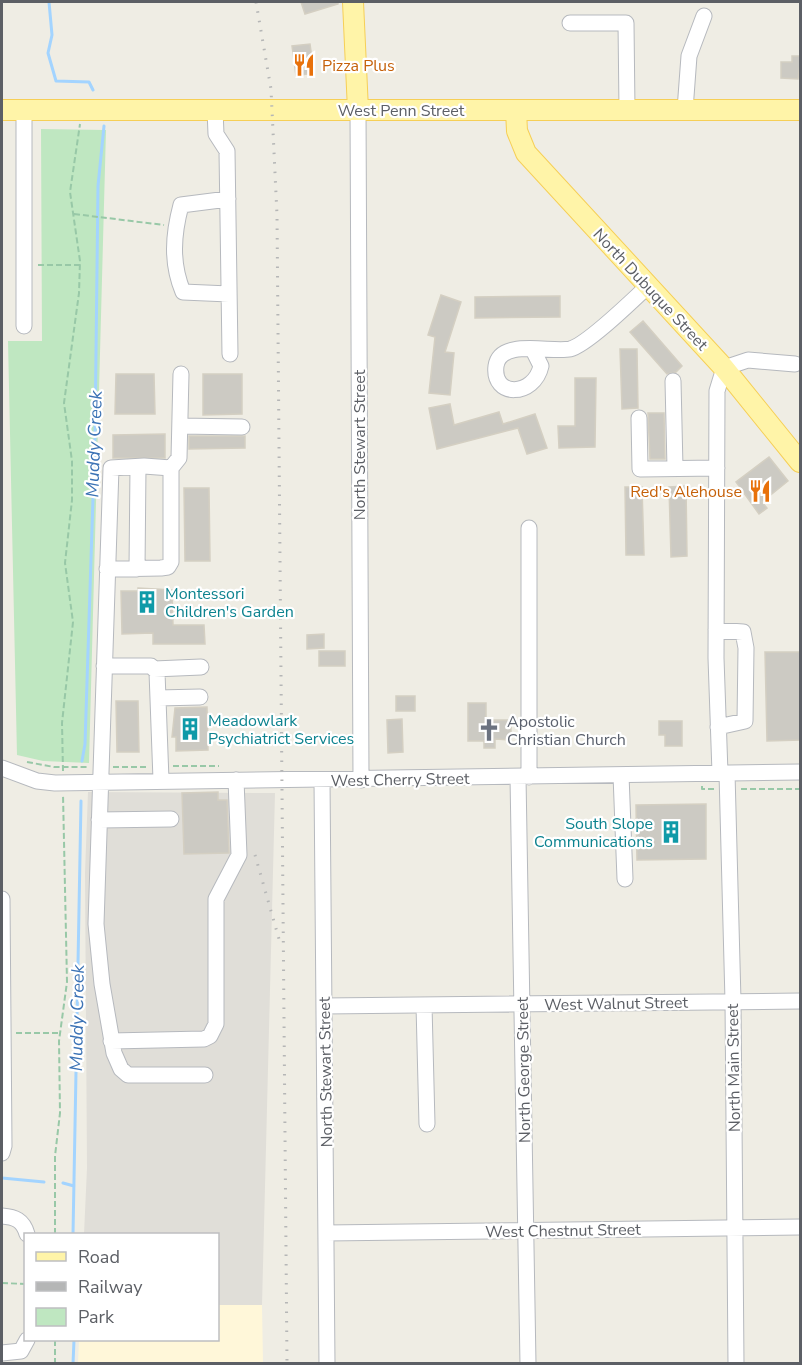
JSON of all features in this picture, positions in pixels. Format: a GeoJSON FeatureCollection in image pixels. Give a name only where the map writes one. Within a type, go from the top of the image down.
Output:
{"type":"FeatureCollection","features":[{"type":"Feature","properties":{"kind":"main road"},"geometry":{"type":"LineString","coordinates":[[353,2],[358,110]]}},
{"type":"Feature","properties":{"kind":"main road","name":"West Penn Street"},"geometry":{"type":"LineString","coordinates":[[2,110],[801,110]]}},
{"type":"Feature","properties":{"kind":"main road","name":"North Dubuque Street"},"geometry":{"type":"LineString","coordinates":[[516,110],[517,131],[526,153],[724,368],[798,455]]}},
{"type":"Feature","properties":{"kind":"street"},"geometry":{"type":"LineString","coordinates":[[686,110],[689,56],[704,16]]}},
{"type":"Feature","properties":{"kind":"street"},"geometry":{"type":"LineString","coordinates":[[570,23],[626,23],[627,110]]}},
{"type":"Feature","properties":{"kind":"street"},"geometry":{"type":"LineString","coordinates":[[24,110],[24,326]]}},
{"type":"Feature","properties":{"kind":"street"},"geometry":{"type":"LineString","coordinates":[[215,110],[216,134],[227,151],[230,354]]}},
{"type":"Feature","properties":{"kind":"street","name":"North Stewart Street"},"geometry":{"type":"LineString","coordinates":[[358,110],[361,780]]}},
{"type":"Feature","properties":{"kind":"street"},"geometry":{"type":"LineString","coordinates":[[228,199],[180,205],[175,226],[176,274],[183,292],[229,294]]}},
{"type":"Feature","properties":{"kind":"street"},"geometry":{"type":"LineString","coordinates":[[533,350],[572,349],[649,285]]}},
{"type":"Feature","properties":{"kind":"street"},"geometry":{"type":"LineString","coordinates":[[724,368],[748,360],[795,364]]}},
{"type":"Feature","properties":{"kind":"street","name":"North Main Street"},"geometry":{"type":"LineString","coordinates":[[724,368],[717,391],[716,630],[718,727],[723,773],[733,1001],[736,1364]]}},
{"type":"Feature","properties":{"kind":"street"},"geometry":{"type":"LineString","coordinates":[[107,569],[161,568],[168,567],[171,562],[171,468],[179,458],[181,374]]}},
{"type":"Feature","properties":{"kind":"street"},"geometry":{"type":"LineString","coordinates":[[673,381],[675,468]]}},
{"type":"Feature","properties":{"kind":"street"},"geometry":{"type":"LineString","coordinates":[[639,418],[640,469],[717,468]]}},
{"type":"Feature","properties":{"kind":"street"},"geometry":{"type":"LineString","coordinates":[[180,426],[242,427]]}},
{"type":"Feature","properties":{"kind":"street"},"geometry":{"type":"LineString","coordinates":[[136,569],[138,467]]}},
{"type":"Feature","properties":{"kind":"street"},"geometry":{"type":"LineString","coordinates":[[171,468],[111,468],[96,924],[111,1041],[121,1069],[128,1075],[205,1075]]}},
{"type":"Feature","properties":{"kind":"street","name":"North George Street"},"geometry":{"type":"LineString","coordinates":[[528,1364],[522,1004],[529,528]]}},
{"type":"Feature","properties":{"kind":"street"},"geometry":{"type":"LineString","coordinates":[[716,630],[743,632],[746,648],[745,721],[718,727]]}},
{"type":"Feature","properties":{"kind":"street"},"geometry":{"type":"LineString","coordinates":[[104,666],[151,666],[157,672],[161,780]]}},
{"type":"Feature","properties":{"kind":"street"},"geometry":{"type":"LineString","coordinates":[[154,669],[201,667]]}},
{"type":"Feature","properties":{"kind":"street"},"geometry":{"type":"LineString","coordinates":[[158,698],[200,697]]}},
{"type":"Feature","properties":{"kind":"street","name":"West Cherry Street"},"geometry":{"type":"LineString","coordinates":[[2,768],[37,781],[55,783],[801,772]]}},
{"type":"Feature","properties":{"kind":"street"},"geometry":{"type":"LineString","coordinates":[[621,775],[625,879]]}},
{"type":"Feature","properties":{"kind":"street"},"geometry":{"type":"LineString","coordinates":[[111,1041],[204,1039],[214,1031],[216,1024],[216,900],[239,855],[236,780]]}},
{"type":"Feature","properties":{"kind":"street","name":"North Stewart Street"},"geometry":{"type":"LineString","coordinates":[[322,780],[327,1364]]}},
{"type":"Feature","properties":{"kind":"street"},"geometry":{"type":"LineString","coordinates":[[99,820],[171,819]]}},
{"type":"Feature","properties":{"kind":"street"},"geometry":{"type":"LineString","coordinates":[[2,899],[4,1034],[4,1146],[2,1153]]}},
{"type":"Feature","properties":{"kind":"street","name":"West Walnut Street"},"geometry":{"type":"LineString","coordinates":[[324,1006],[801,1000]]}},
{"type":"Feature","properties":{"kind":"street"},"geometry":{"type":"LineString","coordinates":[[424,1005],[427,1124]]}},
{"type":"Feature","properties":{"kind":"street"},"geometry":{"type":"LineString","coordinates":[[2,1216],[20,1221],[26,1233]]}},
{"type":"Feature","properties":{"kind":"street","name":"West Chestnut Street"},"geometry":{"type":"LineString","coordinates":[[326,1233],[801,1227]]}},
{"type":"Feature","properties":{"kind":"street"},"geometry":{"type":"LineString","coordinates":[[2,1353],[21,1351],[26,1341]]}},
{"type":"Feature","properties":{"kind":"path"},"geometry":{"type":"LineString","coordinates":[[74,214],[175,226]]}},
{"type":"Feature","properties":{"kind":"path"},"geometry":{"type":"LineString","coordinates":[[24,265],[80,265]]}},
{"type":"Feature","properties":{"kind":"path"},"geometry":{"type":"LineString","coordinates":[[702,789],[720,789]]}},
{"type":"Feature","properties":{"kind":"path"},"geometry":{"type":"LineString","coordinates":[[739,789],[801,789]]}},
{"type":"Feature","properties":{"kind":"path"},"geometry":{"type":"LineString","coordinates":[[4,1034],[60,1033]]}},
{"type":"Feature","properties":{"kind":"path"},"geometry":{"type":"LineString","coordinates":[[2,1283],[24,1284]]}},
{"type":"Feature","properties":{"kind":"path"},"geometry":{"type":"LineString","coordinates":[[55,1341],[55,1364]]}},
{"type":"Feature","properties":{"kind":"shaded area"},"geometry":{"type":"Polygon","coordinates":[[[88,792],[275,793],[262,1305],[219,1305],[219,1233],[84,1233],[87,1168],[85,873],[88,792]]]}},
{"type":"Feature","properties":{"kind":"shaded area"},"geometry":{"type":"Polygon","coordinates":[[[219,1305],[262,1305],[263,1363],[78,1363],[79,1341],[219,1341],[219,1305]]]}},
{"type":"Feature","properties":{"kind":"green space"},"geometry":{"type":"Polygon","coordinates":[[[41,129],[106,130],[89,763],[43,761],[17,755],[8,341],[42,341],[41,129]]]}},
{"type":"Feature","properties":{"kind":"building"},"geometry":{"type":"Polygon","coordinates":[[[301,2],[338,2],[338,4],[305,14],[301,2]]]}},
{"type":"Feature","properties":{"kind":"building"},"geometry":{"type":"Polygon","coordinates":[[[310,44],[314,73],[296,76],[292,46],[310,44]]]}},
{"type":"Feature","properties":{"kind":"building"},"geometry":{"type":"Polygon","coordinates":[[[792,56],[801,56],[798,79],[781,78],[781,62],[792,62],[792,56]]]}},
{"type":"Feature","properties":{"kind":"building"},"geometry":{"type":"Polygon","coordinates":[[[441,295],[461,302],[445,352],[454,353],[450,395],[429,393],[435,337],[428,335],[441,295]]]}},
{"type":"Feature","properties":{"kind":"building"},"geometry":{"type":"Polygon","coordinates":[[[560,296],[560,317],[475,318],[475,297],[560,296]]]}},
{"type":"Feature","properties":{"kind":"building"},"geometry":{"type":"Polygon","coordinates":[[[643,321],[682,366],[676,372],[667,374],[630,332],[643,321]]]}},
{"type":"Feature","properties":{"kind":"building"},"geometry":{"type":"Polygon","coordinates":[[[620,349],[637,349],[638,408],[622,409],[620,349]]]}},
{"type":"Feature","properties":{"kind":"building"},"geometry":{"type":"Polygon","coordinates":[[[116,374],[154,374],[155,414],[115,414],[116,374]]]}},
{"type":"Feature","properties":{"kind":"building"},"geometry":{"type":"Polygon","coordinates":[[[203,374],[242,374],[242,414],[203,415],[203,374]]]}},
{"type":"Feature","properties":{"kind":"building"},"geometry":{"type":"Polygon","coordinates":[[[575,378],[596,378],[595,447],[559,448],[558,426],[575,426],[575,378]]]}},
{"type":"Feature","properties":{"kind":"building"},"geometry":{"type":"Polygon","coordinates":[[[450,404],[454,425],[499,412],[503,424],[535,414],[547,448],[527,454],[518,428],[437,449],[429,408],[450,404]]]}},
{"type":"Feature","properties":{"kind":"building"},"geometry":{"type":"Polygon","coordinates":[[[648,413],[664,413],[665,459],[650,459],[648,413]]]}},
{"type":"Feature","properties":{"kind":"building"},"geometry":{"type":"Polygon","coordinates":[[[165,434],[165,458],[113,458],[113,435],[165,434]]]}},
{"type":"Feature","properties":{"kind":"building"},"geometry":{"type":"Polygon","coordinates":[[[189,436],[245,436],[245,448],[189,449],[189,436]]]}},
{"type":"Feature","properties":{"kind":"building","name":"Red's Alehouse"},"geometry":{"type":"Polygon","coordinates":[[[769,457],[788,481],[762,502],[767,508],[759,514],[736,482],[769,457]]]}},
{"type":"Feature","properties":{"kind":"building"},"geometry":{"type":"Polygon","coordinates":[[[686,486],[687,556],[671,557],[669,487],[686,486]]]}},
{"type":"Feature","properties":{"kind":"building"},"geometry":{"type":"Polygon","coordinates":[[[625,487],[642,487],[644,555],[626,555],[625,487]]]}},
{"type":"Feature","properties":{"kind":"building"},"geometry":{"type":"Polygon","coordinates":[[[184,488],[209,488],[210,561],[185,561],[184,488]]]}},
{"type":"Feature","properties":{"kind":"building"},"geometry":{"type":"Polygon","coordinates":[[[138,588],[172,590],[173,625],[204,625],[205,644],[153,644],[153,633],[122,634],[121,591],[138,591],[138,588]]]}},
{"type":"Feature","properties":{"kind":"building"},"geometry":{"type":"Polygon","coordinates":[[[324,634],[324,648],[307,649],[307,635],[324,634]]]}},
{"type":"Feature","properties":{"kind":"building"},"geometry":{"type":"Polygon","coordinates":[[[319,651],[345,651],[345,666],[319,666],[319,651]]]}},
{"type":"Feature","properties":{"kind":"building"},"geometry":{"type":"Polygon","coordinates":[[[765,652],[801,652],[801,740],[767,741],[765,652]]]}},
{"type":"Feature","properties":{"kind":"building"},"geometry":{"type":"Polygon","coordinates":[[[396,696],[415,696],[415,711],[396,711],[396,696]]]}},
{"type":"Feature","properties":{"kind":"building"},"geometry":{"type":"Polygon","coordinates":[[[116,701],[138,701],[139,752],[117,752],[116,701]]]}},
{"type":"Feature","properties":{"kind":"building","name":"Apostolic Christian Church"},"geometry":{"type":"Polygon","coordinates":[[[468,703],[486,703],[486,720],[511,720],[511,740],[495,739],[495,748],[484,748],[484,741],[468,741],[468,703]]]}},
{"type":"Feature","properties":{"kind":"building","name":"Meadowlark Psychiatrict Services"},"geometry":{"type":"Polygon","coordinates":[[[207,707],[208,750],[176,751],[176,737],[172,737],[175,708],[207,707]]]}},
{"type":"Feature","properties":{"kind":"building"},"geometry":{"type":"Polygon","coordinates":[[[402,719],[403,752],[388,753],[387,720],[402,719]]]}},
{"type":"Feature","properties":{"kind":"building"},"geometry":{"type":"Polygon","coordinates":[[[659,721],[682,721],[682,746],[665,746],[665,735],[659,735],[659,721]]]}},
{"type":"Feature","properties":{"kind":"building"},"geometry":{"type":"Polygon","coordinates":[[[218,792],[218,800],[227,800],[229,853],[184,854],[182,793],[218,792]]]}},
{"type":"Feature","properties":{"kind":"building","name":"South Slope Communications"},"geometry":{"type":"Polygon","coordinates":[[[706,804],[706,859],[637,860],[636,805],[706,804]]]}},
{"type":"Feature","properties":{"kind":"waterway","name":"Muddy Creek"},"geometry":{"type":"LineString","coordinates":[[49,2],[52,35],[48,53],[56,81],[89,82],[93,90]]}},
{"type":"Feature","properties":{"kind":"waterway","name":"Muddy Creek"},"geometry":{"type":"LineString","coordinates":[[82,761],[85,744],[95,436],[98,186],[104,126]]}},
{"type":"Feature","properties":{"kind":"waterway","name":"Muddy Creek"},"geometry":{"type":"LineString","coordinates":[[73,1233],[81,801]]}},
{"type":"Feature","properties":{"kind":"waterway"},"geometry":{"type":"LineString","coordinates":[[2,1178],[44,1182]]}},
{"type":"Feature","properties":{"kind":"waterway"},"geometry":{"type":"LineString","coordinates":[[63,1183],[74,1186]]}},
{"type":"Feature","properties":{"kind":"waterway","name":"Muddy Creek"},"geometry":{"type":"LineString","coordinates":[[73,1364],[74,1341]]}},
{"type":"Feature","properties":{"kind":"railway"},"geometry":{"type":"LineString","coordinates":[[256,2],[271,89],[277,215],[287,1364]]}},
{"type":"Feature","properties":{"kind":"railway"},"geometry":{"type":"LineString","coordinates":[[255,855],[279,939]]}},
{"type":"Feature","properties":{"kind":"place","name":"Pizza Plus"},"geometry":{"type":"Point","coordinates":[304,65]}},
{"type":"Feature","properties":{"kind":"place","name":"Red's Alehouse"},"geometry":{"type":"Point","coordinates":[760,491]}},
{"type":"Feature","properties":{"kind":"place","name":"Montessori Children's Garden"},"geometry":{"type":"Point","coordinates":[147,602]}},
{"type":"Feature","properties":{"kind":"place","name":"Meadowlark Psychiatrict Services"},"geometry":{"type":"Point","coordinates":[190,729]}},
{"type":"Feature","properties":{"kind":"place","name":"Apostolic Christian Church"},"geometry":{"type":"Point","coordinates":[489,730]}},
{"type":"Feature","properties":{"kind":"place","name":"South Slope Communications"},"geometry":{"type":"Point","coordinates":[671,832]}}]}
